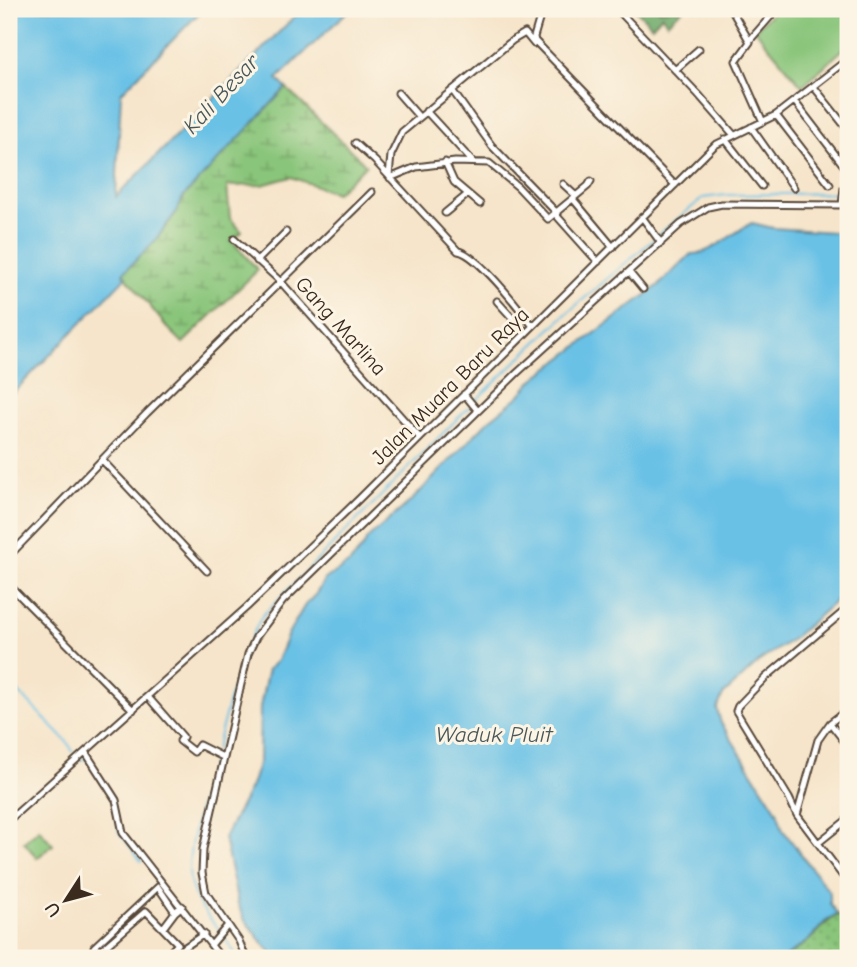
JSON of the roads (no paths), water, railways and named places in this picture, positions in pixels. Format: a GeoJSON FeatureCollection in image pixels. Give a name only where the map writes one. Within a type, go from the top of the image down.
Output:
{"type":"FeatureCollection","features":[{"type":"Feature","properties":{"kind":"street"},"geometry":{"type":"LineString","coordinates":[[533,9],[539,20],[534,39],[675,185]]}},
{"type":"Feature","properties":{"kind":"street"},"geometry":{"type":"LineString","coordinates":[[617,9],[733,134]]}},
{"type":"Feature","properties":{"kind":"street"},"geometry":{"type":"LineString","coordinates":[[731,9],[750,40]]}},
{"type":"Feature","properties":{"kind":"street"},"geometry":{"type":"LineString","coordinates":[[763,122],[734,57],[749,46],[750,40],[777,9]]}},
{"type":"Feature","properties":{"kind":"street"},"geometry":{"type":"LineString","coordinates":[[389,177],[391,155],[401,134],[419,117],[506,45],[525,33],[533,43],[540,46]]}},
{"type":"Feature","properties":{"kind":"street"},"geometry":{"type":"LineString","coordinates":[[675,70],[699,50]]}},
{"type":"Feature","properties":{"kind":"street","name":"Jalan Muara Baru Raya"},"geometry":{"type":"LineString","coordinates":[[9,820],[247,607],[715,145],[776,115],[848,59]]}},
{"type":"Feature","properties":{"kind":"street"},"geometry":{"type":"LineString","coordinates":[[814,87],[848,130]]}},
{"type":"Feature","properties":{"kind":"street"},"geometry":{"type":"LineString","coordinates":[[452,90],[492,146],[598,262]]}},
{"type":"Feature","properties":{"kind":"street"},"geometry":{"type":"LineString","coordinates":[[398,93],[419,117]]}},
{"type":"Feature","properties":{"kind":"street"},"geometry":{"type":"LineString","coordinates":[[795,102],[848,171]]}},
{"type":"Feature","properties":{"kind":"street"},"geometry":{"type":"LineString","coordinates":[[426,111],[471,161]]}},
{"type":"Feature","properties":{"kind":"street"},"geometry":{"type":"LineString","coordinates":[[776,115],[830,185]]}},
{"type":"Feature","properties":{"kind":"street"},"geometry":{"type":"LineString","coordinates":[[751,127],[794,188]]}},
{"type":"Feature","properties":{"kind":"street"},"geometry":{"type":"LineString","coordinates":[[725,139],[762,186]]}},
{"type":"Feature","properties":{"kind":"street"},"geometry":{"type":"LineString","coordinates":[[355,143],[458,251],[463,251],[484,269],[532,325]]}},
{"type":"Feature","properties":{"kind":"street"},"geometry":{"type":"LineString","coordinates":[[389,177],[416,167],[446,162],[489,163],[519,187],[545,218],[556,214],[591,181]]}},
{"type":"Feature","properties":{"kind":"street"},"geometry":{"type":"LineString","coordinates":[[446,162],[452,180],[480,204]]}},
{"type":"Feature","properties":{"kind":"street"},"geometry":{"type":"LineString","coordinates":[[563,184],[613,247]]}},
{"type":"Feature","properties":{"kind":"street"},"geometry":{"type":"LineString","coordinates":[[9,556],[372,192]]}},
{"type":"Feature","properties":{"kind":"street"},"geometry":{"type":"LineString","coordinates":[[246,958],[239,941],[227,927],[206,892],[201,861],[248,654],[268,618],[563,330],[694,215],[708,207],[722,204],[846,205],[846,192]]}},
{"type":"Feature","properties":{"kind":"street"},"geometry":{"type":"LineString","coordinates":[[445,213],[468,194]]}},
{"type":"Feature","properties":{"kind":"street"},"geometry":{"type":"LineString","coordinates":[[642,218],[661,243]]}},
{"type":"Feature","properties":{"kind":"street"},"geometry":{"type":"LineString","coordinates":[[257,261],[286,232]]}},
{"type":"Feature","properties":{"kind":"street","name":"Gang Marlina"},"geometry":{"type":"LineString","coordinates":[[234,239],[281,282],[420,438]]}},
{"type":"Feature","properties":{"kind":"street"},"geometry":{"type":"LineString","coordinates":[[629,272],[643,289]]}},
{"type":"Feature","properties":{"kind":"street"},"geometry":{"type":"LineString","coordinates":[[497,301],[525,332]]}},
{"type":"Feature","properties":{"kind":"street"},"geometry":{"type":"LineString","coordinates":[[464,394],[478,411]]}},
{"type":"Feature","properties":{"kind":"street"},"geometry":{"type":"LineString","coordinates":[[102,460],[207,571]]}},
{"type":"Feature","properties":{"kind":"street"},"geometry":{"type":"LineString","coordinates":[[9,585],[133,710]]}},
{"type":"Feature","properties":{"kind":"street"},"geometry":{"type":"LineString","coordinates":[[848,608],[765,678],[736,708],[738,717],[797,815],[848,883]]}},
{"type":"Feature","properties":{"kind":"street"},"geometry":{"type":"LineString","coordinates":[[148,697],[183,737],[180,741],[194,752],[199,745],[223,757]]}},
{"type":"Feature","properties":{"kind":"street"},"geometry":{"type":"LineString","coordinates":[[797,815],[818,740],[832,722],[848,709]]}},
{"type":"Feature","properties":{"kind":"street"},"geometry":{"type":"LineString","coordinates":[[832,722],[848,746]]}},
{"type":"Feature","properties":{"kind":"street"},"geometry":{"type":"LineString","coordinates":[[86,753],[116,800],[123,833],[180,909]]}},
{"type":"Feature","properties":{"kind":"street"},"geometry":{"type":"LineString","coordinates":[[818,843],[848,819]]}},
{"type":"Feature","properties":{"kind":"street"},"geometry":{"type":"LineString","coordinates":[[97,953],[93,948],[158,887],[214,942],[222,958]]}},
{"type":"Feature","properties":{"kind":"street"},"geometry":{"type":"LineString","coordinates":[[163,928],[180,909]]}},
{"type":"Feature","properties":{"kind":"street"},"geometry":{"type":"LineString","coordinates":[[92,958],[145,911],[178,944],[164,958]]}},
{"type":"Feature","properties":{"kind":"street"},"geometry":{"type":"LineString","coordinates":[[214,942],[227,927]]}},
{"type":"Feature","properties":{"kind":"street"},"geometry":{"type":"LineString","coordinates":[[169,958],[204,934]]}},
{"type":"Feature","properties":{"kind":"water","name":"Kali Besar"},"geometry":{"type":"Polygon","coordinates":[[[9,9],[203,9],[121,93],[116,197],[302,9],[350,9],[277,79],[286,88],[183,197],[177,211],[154,242],[123,273],[126,277],[9,397],[9,9]]]}},
{"type":"Feature","properties":{"kind":"water","name":"Waduk Pluit"},"geometry":{"type":"Polygon","coordinates":[[[752,223],[773,228],[848,233],[848,590],[791,640],[761,660],[723,695],[717,709],[721,723],[777,811],[783,830],[830,893],[830,904],[837,914],[825,922],[809,940],[784,958],[275,958],[244,919],[238,904],[224,838],[251,786],[259,761],[260,707],[268,669],[277,661],[288,634],[305,605],[325,579],[350,563],[367,539],[411,501],[488,421],[519,396],[534,379],[659,285],[691,254],[714,247],[752,223]]]}},
{"type":"Feature","properties":{"kind":"waterway"},"geometry":{"type":"LineString","coordinates":[[658,235],[703,198],[726,195],[840,193]]}},
{"type":"Feature","properties":{"kind":"waterway"},"geometry":{"type":"LineString","coordinates":[[474,402],[566,314],[654,239]]}},
{"type":"Feature","properties":{"kind":"waterway"},"geometry":{"type":"LineString","coordinates":[[216,750],[241,665],[262,616],[470,406]]}},
{"type":"Feature","properties":{"kind":"waterway"},"geometry":{"type":"LineString","coordinates":[[9,682],[68,743],[73,752]]}},
{"type":"Feature","properties":{"kind":"waterway"},"geometry":{"type":"LineString","coordinates":[[214,756],[192,839],[189,872],[196,898],[220,931]]}},
{"type":"Feature","properties":{"kind":"waterway"},"geometry":{"type":"LineString","coordinates":[[80,760],[86,758],[88,761]]}},
{"type":"Feature","properties":{"kind":"waterway"},"geometry":{"type":"LineString","coordinates":[[116,811],[119,832],[141,861]]}},
{"type":"Feature","properties":{"kind":"waterway"},"geometry":{"type":"LineString","coordinates":[[224,936],[237,958]]}}]}
